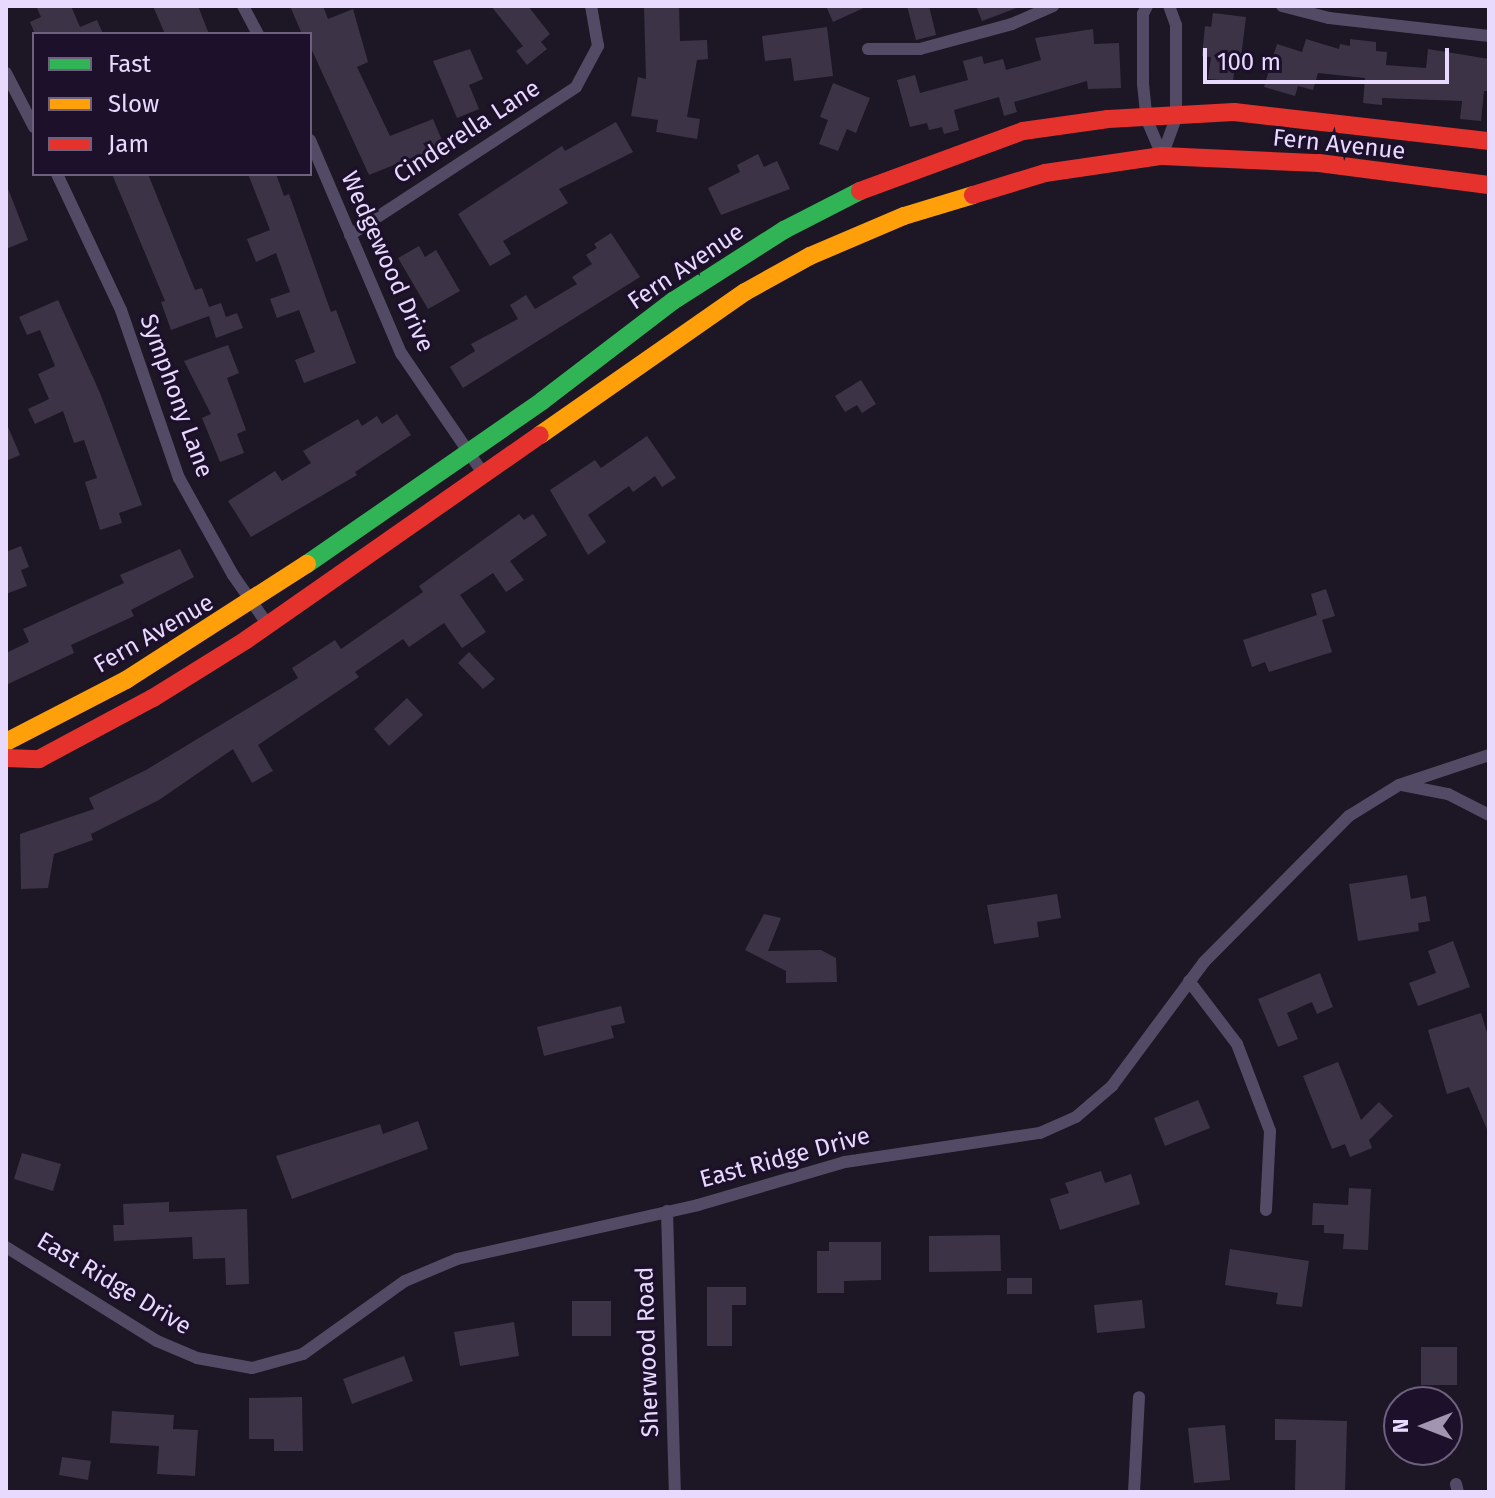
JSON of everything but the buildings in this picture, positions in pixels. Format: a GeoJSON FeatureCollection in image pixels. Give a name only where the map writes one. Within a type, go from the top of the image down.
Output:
{"type":"FeatureCollection","features":[{"type":"Feature","properties":{"kind":"street"},"geometry":{"type":"LineString","coordinates":[[243,6],[257,32]]}},
{"type":"Feature","properties":{"kind":"street","name":"Cinderella Lane"},"geometry":{"type":"LineString","coordinates":[[350,235],[576,87],[595,55],[597,25],[591,6]]}},
{"type":"Feature","properties":{"kind":"street"},"geometry":{"type":"LineString","coordinates":[[868,49],[920,49],[1012,24],[1053,6]]}},
{"type":"Feature","properties":{"kind":"street"},"geometry":{"type":"LineString","coordinates":[[1147,6],[1142,52],[1147,120],[1162,156]]}},
{"type":"Feature","properties":{"kind":"street"},"geometry":{"type":"LineString","coordinates":[[1162,156],[1176,118],[1176,25],[1169,6]]}},
{"type":"Feature","properties":{"kind":"street"},"geometry":{"type":"LineString","coordinates":[[1282,6],[1489,36]]}},
{"type":"Feature","properties":{"kind":"street"},"geometry":{"type":"LineString","coordinates":[[6,73],[32,123]]}},
{"type":"Feature","properties":{"kind":"street","name":"Fern Avenue"},"geometry":{"type":"LineString","coordinates":[[6,742],[126,680],[251,603],[466,453],[673,301],[852,194],[1023,131],[1108,119],[1147,120],[1234,112],[1489,141]]}},
{"type":"Feature","properties":{"kind":"street","name":"Wedgewood Drive"},"geometry":{"type":"LineString","coordinates":[[312,145],[401,353],[466,453],[485,476]]}},
{"type":"Feature","properties":{"kind":"street","name":"Fern Avenue"},"geometry":{"type":"LineString","coordinates":[[6,758],[39,759],[153,698],[268,625],[485,476],[683,332],[810,256],[904,216],[1015,180],[1162,156],[1319,163],[1489,185]]}},
{"type":"Feature","properties":{"kind":"street","name":"Symphony Lane"},"geometry":{"type":"LineString","coordinates":[[58,176],[121,310],[179,478],[251,603],[268,625]]}},
{"type":"Feature","properties":{"kind":"street","name":"East Ridge Drive"},"geometry":{"type":"LineString","coordinates":[[6,1247],[157,1341],[197,1358],[252,1368],[303,1354],[378,1298],[433,1268],[667,1211],[845,1162],[996,1144],[1063,1124],[1112,1086],[1189,981],[1349,816],[1399,785],[1489,755]]}},
{"type":"Feature","properties":{"kind":"street"},"geometry":{"type":"LineString","coordinates":[[1399,785],[1448,794],[1489,815]]}},
{"type":"Feature","properties":{"kind":"street"},"geometry":{"type":"LineString","coordinates":[[1189,981],[1237,1044],[1270,1131],[1266,1210]]}},
{"type":"Feature","properties":{"kind":"street","name":"Sherwood Road"},"geometry":{"type":"LineString","coordinates":[[667,1211],[675,1492]]}},
{"type":"Feature","properties":{"kind":"street"},"geometry":{"type":"LineString","coordinates":[[1134,1492],[1139,1397]]}},
{"type":"Feature","properties":{"kind":"traffic: fast"},"geometry":{"type":"LineString","coordinates":[[307,564],[542,401],[673,301],[784,230],[860,191]]}},
{"type":"Feature","properties":{"kind":"traffic: slow"},"geometry":{"type":"LineString","coordinates":[[540,435],[745,292],[810,256],[904,216],[973,195]]}},
{"type":"Feature","properties":{"kind":"traffic: slow"},"geometry":{"type":"LineString","coordinates":[[6,742],[126,680],[307,564]]}},
{"type":"Feature","properties":{"kind":"traffic: jam"},"geometry":{"type":"LineString","coordinates":[[860,191],[1023,131],[1108,119],[1234,112],[1489,141]]}},
{"type":"Feature","properties":{"kind":"traffic: jam"},"geometry":{"type":"LineString","coordinates":[[973,195],[1045,173],[1162,156],[1319,163],[1489,185]]}},
{"type":"Feature","properties":{"kind":"traffic: jam"},"geometry":{"type":"LineString","coordinates":[[6,758],[39,759],[153,698],[246,640],[540,435]]}}]}
